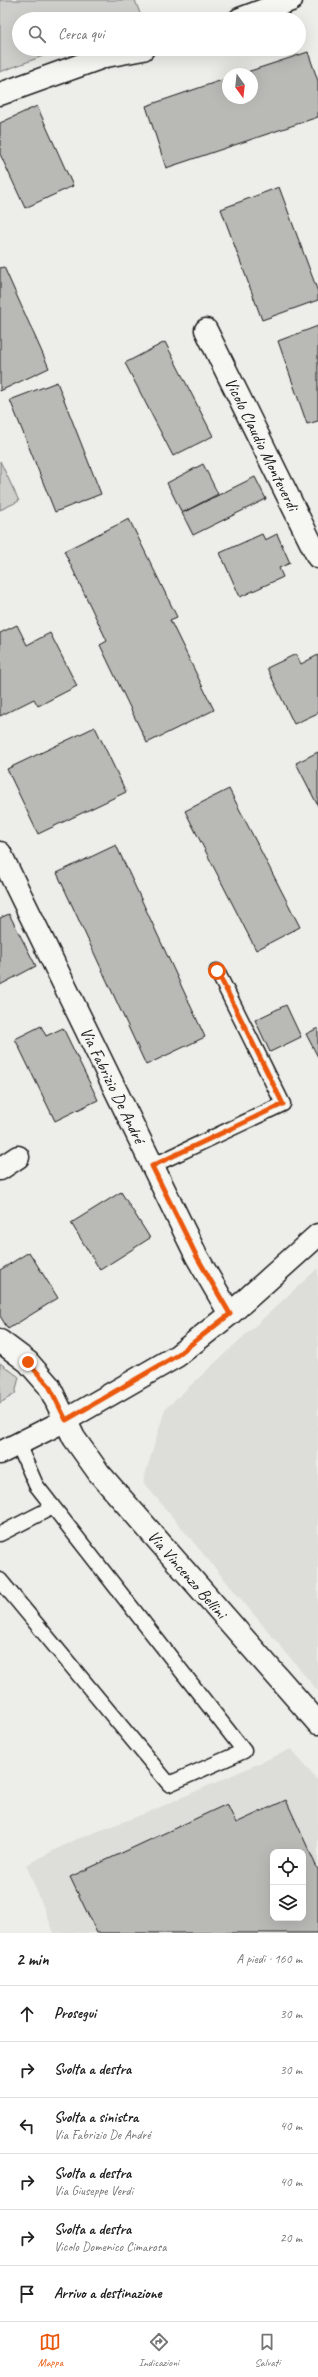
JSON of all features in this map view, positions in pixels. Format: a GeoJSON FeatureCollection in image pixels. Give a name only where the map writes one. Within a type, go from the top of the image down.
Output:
{"type":"FeatureCollection","features":[{"type":"Feature","properties":{"kind":"street"},"geometry":{"type":"LineString","coordinates":[[259,12],[291,0]]}},
{"type":"Feature","properties":{"kind":"street"},"geometry":{"type":"LineString","coordinates":[[0,94],[106,56]]}},
{"type":"Feature","properties":{"kind":"street","name":"Vicolo Claudio Monteverdi"},"geometry":{"type":"LineString","coordinates":[[206,330],[318,557]]}},
{"type":"Feature","properties":{"kind":"street","name":"Via Fabrizio De André"},"geometry":{"type":"LineString","coordinates":[[0,853],[197,1257],[230,1314]]}},
{"type":"Feature","properties":{"kind":"street"},"geometry":{"type":"LineString","coordinates":[[0,1169],[18,1157]]}},
{"type":"Feature","properties":{"kind":"street"},"geometry":{"type":"LineString","coordinates":[[9,1449],[66,1420],[176,1356],[230,1314],[318,1235]]}},
{"type":"Feature","properties":{"kind":"street","name":"Via Vincenzo Bellini"},"geometry":{"type":"LineString","coordinates":[[0,1341],[28,1362],[49,1386],[74,1438],[99,1473],[318,1723]]}},
{"type":"Feature","properties":{"kind":"lane"},"geometry":{"type":"LineString","coordinates":[[152,1166],[283,1104],[217,971]]}},
{"type":"Feature","properties":{"kind":"lane"},"geometry":{"type":"LineString","coordinates":[[0,1580],[169,1784],[244,1751],[9,1449]]}},
{"type":"Feature","properties":{"kind":"lane"},"geometry":{"type":"LineString","coordinates":[[0,1534],[53,1507]]}},
{"type":"Feature","properties":{"kind":"shaded area"},"geometry":{"type":"Polygon","coordinates":[[[0,0],[135,0],[139,12],[12,12],[12,56],[43,56],[0,72],[0,0]]]}},
{"type":"Feature","properties":{"kind":"shaded area"},"geometry":{"type":"Polygon","coordinates":[[[0,461],[19,501],[0,510],[0,461]]]}},
{"type":"Feature","properties":{"kind":"shaded area"},"geometry":{"type":"Polygon","coordinates":[[[318,1268],[318,1691],[143,1482],[165,1409],[318,1268]]]}},
{"type":"Feature","properties":{"kind":"shaded area"},"geometry":{"type":"Polygon","coordinates":[[[0,1363],[19,1377],[15,1394],[0,1403],[0,1363]]]}},
{"type":"Feature","properties":{"kind":"shaded area"},"geometry":{"type":"Polygon","coordinates":[[[291,1749],[318,1781],[318,1933],[54,1933],[26,1865],[72,1841],[149,1812],[291,1749]]]}},
{"type":"Feature","properties":{"kind":"building"},"geometry":{"type":"Polygon","coordinates":[[[308,52],[318,81],[318,117],[166,168],[146,106],[222,80],[222,104],[258,104],[258,68],[296,56],[306,56],[306,53],[308,52]]]}},
{"type":"Feature","properties":{"kind":"building"},"geometry":{"type":"Polygon","coordinates":[[[37,106],[73,186],[25,208],[0,154],[0,123],[37,106]]]}},
{"type":"Feature","properties":{"kind":"building"},"geometry":{"type":"Polygon","coordinates":[[[279,187],[318,292],[318,300],[262,320],[221,209],[279,187]]]}},
{"type":"Feature","properties":{"kind":"building"},"geometry":{"type":"Polygon","coordinates":[[[4,267],[49,368],[0,391],[0,268],[4,267]]]}},
{"type":"Feature","properties":{"kind":"building"},"geometry":{"type":"Polygon","coordinates":[[[318,326],[318,421],[307,424],[278,341],[318,326]]]}},
{"type":"Feature","properties":{"kind":"building"},"geometry":{"type":"Polygon","coordinates":[[[165,342],[213,436],[173,456],[125,363],[165,342]]]}},
{"type":"Feature","properties":{"kind":"building"},"geometry":{"type":"Polygon","coordinates":[[[57,382],[101,494],[55,512],[10,400],[57,382]]]}},
{"type":"Feature","properties":{"kind":"building"},"geometry":{"type":"Polygon","coordinates":[[[203,464],[218,494],[182,513],[167,483],[203,464]]]}},
{"type":"Feature","properties":{"kind":"building"},"geometry":{"type":"Polygon","coordinates":[[[255,477],[266,499],[193,535],[182,513],[255,477]]]}},
{"type":"Feature","properties":{"kind":"building"},"geometry":{"type":"Polygon","coordinates":[[[129,519],[177,617],[170,620],[214,710],[147,743],[100,645],[107,641],[64,551],[129,519]]]}},
{"type":"Feature","properties":{"kind":"building"},"geometry":{"type":"Polygon","coordinates":[[[262,534],[265,540],[277,534],[290,563],[279,568],[283,577],[240,597],[220,553],[262,534]]]}},
{"type":"Feature","properties":{"kind":"building"},"geometry":{"type":"Polygon","coordinates":[[[17,625],[27,645],[50,633],[77,686],[38,706],[34,699],[0,716],[0,633],[17,625]]]}},
{"type":"Feature","properties":{"kind":"building"},"geometry":{"type":"Polygon","coordinates":[[[296,654],[301,664],[318,655],[318,713],[294,724],[267,668],[296,654]]]}},
{"type":"Feature","properties":{"kind":"building"},"geometry":{"type":"Polygon","coordinates":[[[95,727],[126,792],[38,834],[7,769],[95,727]]]}},
{"type":"Feature","properties":{"kind":"building"},"geometry":{"type":"Polygon","coordinates":[[[318,752],[318,806],[296,763],[318,752]]]}},
{"type":"Feature","properties":{"kind":"building"},"geometry":{"type":"Polygon","coordinates":[[[229,789],[300,927],[256,950],[185,811],[229,789]]]}},
{"type":"Feature","properties":{"kind":"building"},"geometry":{"type":"Polygon","coordinates":[[[116,845],[205,1037],[146,1065],[57,873],[116,845]]]}},
{"type":"Feature","properties":{"kind":"building"},"geometry":{"type":"Polygon","coordinates":[[[9,914],[36,966],[0,985],[0,918],[9,914]]]}},
{"type":"Feature","properties":{"kind":"building"},"geometry":{"type":"Polygon","coordinates":[[[286,1005],[301,1037],[270,1052],[255,1020],[286,1005]]]}},
{"type":"Feature","properties":{"kind":"building"},"geometry":{"type":"Polygon","coordinates":[[[41,1026],[46,1036],[63,1028],[98,1100],[55,1121],[15,1039],[41,1026]]]}},
{"type":"Feature","properties":{"kind":"building"},"geometry":{"type":"Polygon","coordinates":[[[318,1028],[318,1057],[306,1034],[318,1028]]]}},
{"type":"Feature","properties":{"kind":"building"},"geometry":{"type":"Polygon","coordinates":[[[121,1192],[150,1238],[100,1270],[71,1223],[121,1192]]]}},
{"type":"Feature","properties":{"kind":"building"},"geometry":{"type":"Polygon","coordinates":[[[29,1252],[58,1298],[8,1329],[0,1316],[0,1270],[29,1252]]]}},
{"type":"Feature","properties":{"kind":"building"},"geometry":{"type":"Polygon","coordinates":[[[286,1800],[318,1870],[318,1933],[97,1933],[70,1877],[227,1804],[236,1823],[286,1800]]]}},
{"type":"Feature","properties":{"kind":"route"},"geometry":{"type":"LineString","coordinates":[[28,1362],[49,1386],[66,1420],[176,1356],[230,1314],[197,1257],[152,1166],[283,1104],[217,971]]}}]}
